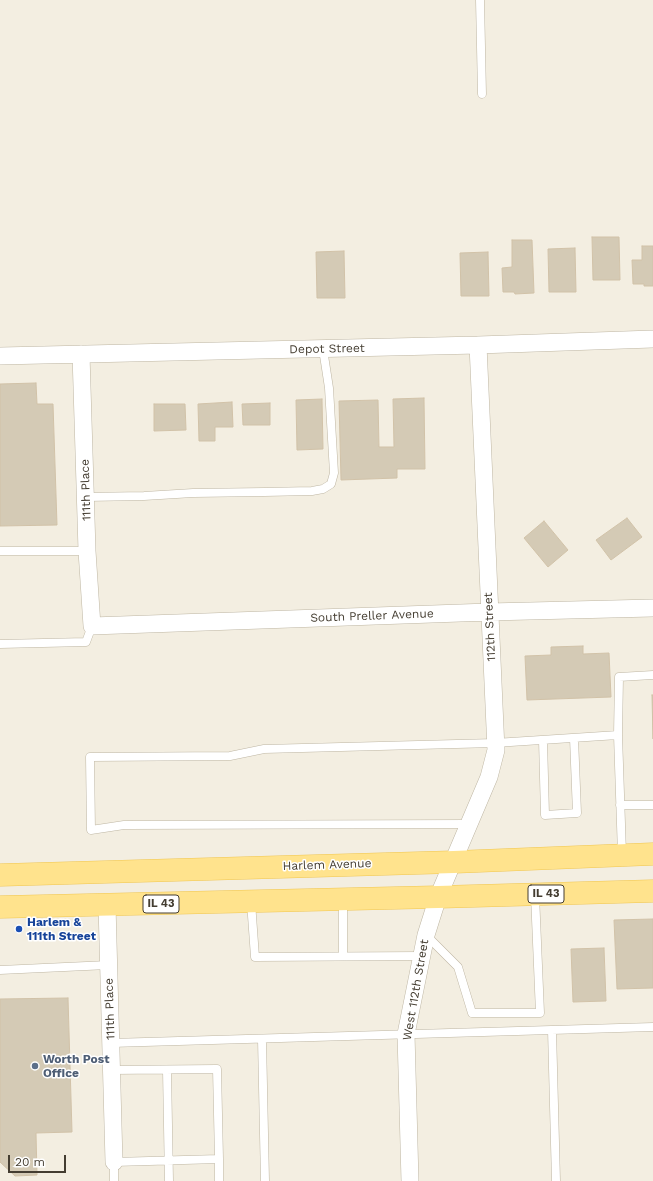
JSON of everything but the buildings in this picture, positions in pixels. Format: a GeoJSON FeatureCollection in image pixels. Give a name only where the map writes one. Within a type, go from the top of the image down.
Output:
{"type":"FeatureCollection","features":[{"type":"Feature","properties":{"kind":"main road","name":"Harlem Avenue"},"geometry":{"type":"LineString","coordinates":[[0,875],[454,862],[653,854]]}},
{"type":"Feature","properties":{"kind":"main road"},"geometry":{"type":"LineString","coordinates":[[107,872],[107,905]]}},
{"type":"Feature","properties":{"kind":"main road","name":"IL 43"},"geometry":{"type":"LineString","coordinates":[[0,907],[653,891]]}},
{"type":"Feature","properties":{"kind":"street","name":"Depot Street"},"geometry":{"type":"LineString","coordinates":[[0,356],[478,345],[653,339]]}},
{"type":"Feature","properties":{"kind":"street","name":"112th Street"},"geometry":{"type":"LineString","coordinates":[[438,897],[489,777],[496,750],[478,345]]}},
{"type":"Feature","properties":{"kind":"street","name":"111th Place"},"geometry":{"type":"LineString","coordinates":[[81,354],[87,551],[92,626]]}},
{"type":"Feature","properties":{"kind":"street","name":"South Preller Avenue"},"geometry":{"type":"LineString","coordinates":[[92,626],[489,612],[653,608]]}},
{"type":"Feature","properties":{"kind":"street","name":"West 112th Street"},"geometry":{"type":"LineString","coordinates":[[410,1181],[406,1034],[426,935],[438,897]]}},
{"type":"Feature","properties":{"kind":"street","name":"111th Place"},"geometry":{"type":"LineString","coordinates":[[107,905],[114,1162]]}},
{"type":"Feature","properties":{"kind":"lane"},"geometry":{"type":"LineString","coordinates":[[480,0],[482,94]]}},
{"type":"Feature","properties":{"kind":"lane"},"geometry":{"type":"LineString","coordinates":[[86,496],[144,496],[193,493],[312,491],[323,489],[331,484],[334,473],[334,465],[329,388],[323,349]]}},
{"type":"Feature","properties":{"kind":"lane"},"geometry":{"type":"LineString","coordinates":[[0,551],[87,551]]}},
{"type":"Feature","properties":{"kind":"lane"},"geometry":{"type":"LineString","coordinates":[[0,644],[86,642],[92,626]]}},
{"type":"Feature","properties":{"kind":"lane"},"geometry":{"type":"LineString","coordinates":[[622,855],[618,735],[619,677],[653,675]]}},
{"type":"Feature","properties":{"kind":"lane"},"geometry":{"type":"LineString","coordinates":[[470,824],[124,825],[91,830],[90,757],[230,756],[264,749],[495,743],[618,735]]}},
{"type":"Feature","properties":{"kind":"lane"},"geometry":{"type":"LineString","coordinates":[[544,740],[545,815],[577,813],[574,738]]}},
{"type":"Feature","properties":{"kind":"lane"},"geometry":{"type":"LineString","coordinates":[[620,805],[653,805]]}},
{"type":"Feature","properties":{"kind":"lane"},"geometry":{"type":"LineString","coordinates":[[426,935],[458,967],[472,1013],[540,1013],[535,894]]}},
{"type":"Feature","properties":{"kind":"lane"},"geometry":{"type":"LineString","coordinates":[[343,899],[343,956]]}},
{"type":"Feature","properties":{"kind":"lane"},"geometry":{"type":"LineString","coordinates":[[251,902],[255,957],[422,956]]}},
{"type":"Feature","properties":{"kind":"lane"},"geometry":{"type":"LineString","coordinates":[[0,970],[108,966]]}},
{"type":"Feature","properties":{"kind":"lane"},"geometry":{"type":"LineString","coordinates":[[111,1043],[653,1027]]}},
{"type":"Feature","properties":{"kind":"lane"},"geometry":{"type":"LineString","coordinates":[[552,1030],[556,1181]]}},
{"type":"Feature","properties":{"kind":"lane"},"geometry":{"type":"LineString","coordinates":[[262,1038],[266,1181]]}},
{"type":"Feature","properties":{"kind":"lane"},"geometry":{"type":"LineString","coordinates":[[111,1070],[217,1069],[219,1181]]}},
{"type":"Feature","properties":{"kind":"lane"},"geometry":{"type":"LineString","coordinates":[[167,1070],[169,1181]]}},
{"type":"Feature","properties":{"kind":"lane"},"geometry":{"type":"LineString","coordinates":[[114,1181],[114,1162],[219,1159]]}},
{"type":"Feature","properties":{"kind":"place","name":"Harlem & 111th Street"},"geometry":{"type":"Point","coordinates":[19,929]}},
{"type":"Feature","properties":{"kind":"place","name":"Worth Post Office"},"geometry":{"type":"Point","coordinates":[35,1066]}}]}
